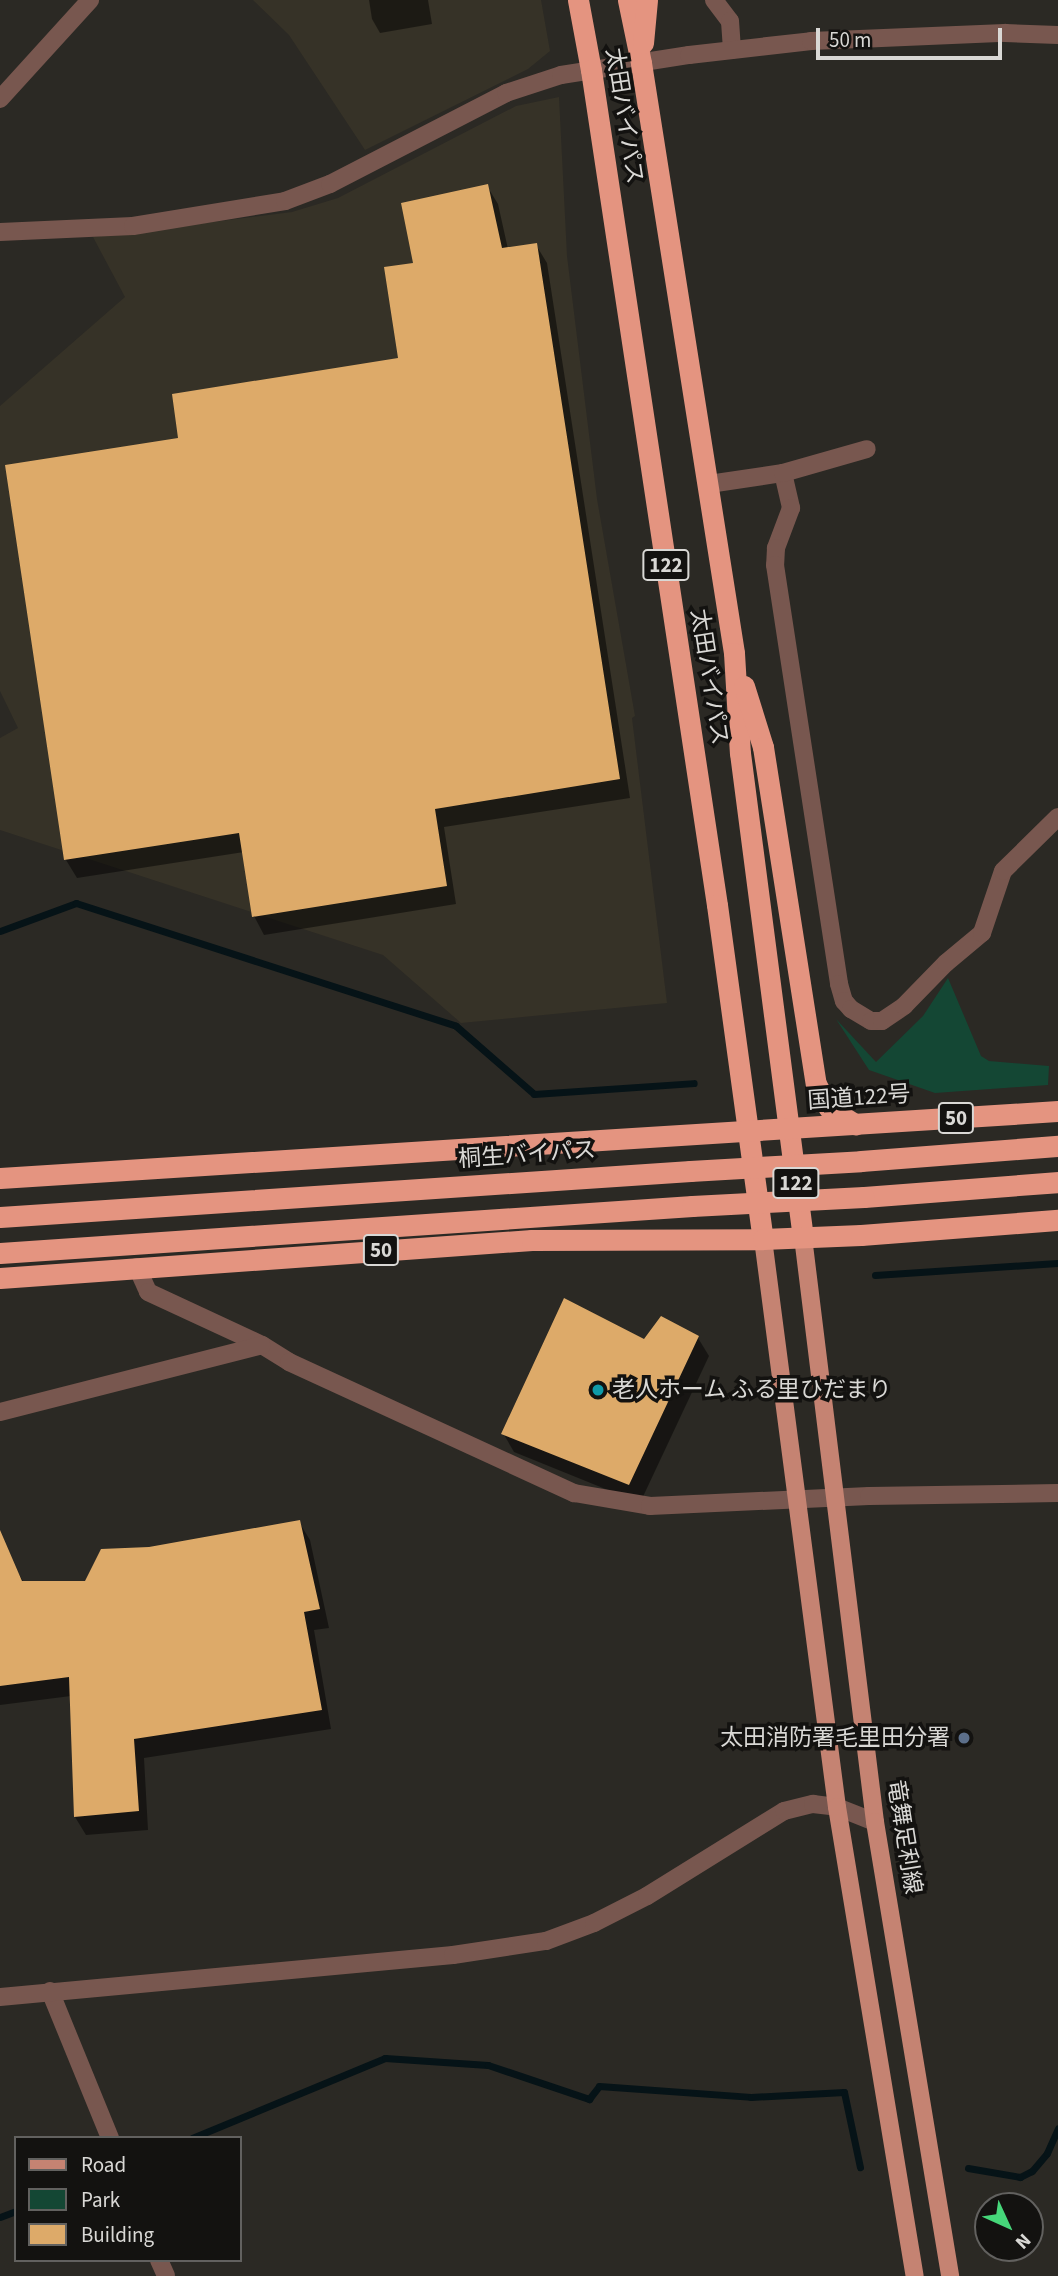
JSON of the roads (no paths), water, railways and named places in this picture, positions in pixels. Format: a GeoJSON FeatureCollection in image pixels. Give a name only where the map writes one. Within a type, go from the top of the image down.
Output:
{"type":"FeatureCollection","features":[{"type":"Feature","properties":{"kind":"highway","name":"太田バイパス"},"geometry":{"type":"LineString","coordinates":[[578,0],[591,70],[763,1239]]}},
{"type":"Feature","properties":{"kind":"highway","name":"太田バイパス"},"geometry":{"type":"LineString","coordinates":[[628,0],[641,63],[734,653],[740,753],[803,1237]]}},
{"type":"Feature","properties":{"kind":"highway"},"geometry":{"type":"LineString","coordinates":[[641,63],[647,0]]}},
{"type":"Feature","properties":{"kind":"highway"},"geometry":{"type":"LineString","coordinates":[[734,653],[763,747],[816,1084],[829,1108],[855,1124]]}},
{"type":"Feature","properties":{"kind":"highway","name":"国道122号"},"geometry":{"type":"LineString","coordinates":[[0,1178],[1058,1111]]}},
{"type":"Feature","properties":{"kind":"highway","name":"桐生バイパス"},"geometry":{"type":"LineString","coordinates":[[0,1217],[1058,1146]]}},
{"type":"Feature","properties":{"kind":"highway","name":"50"},"geometry":{"type":"LineString","coordinates":[[0,1252],[1058,1182]]}},
{"type":"Feature","properties":{"kind":"highway","name":"50"},"geometry":{"type":"LineString","coordinates":[[0,1278],[532,1240],[763,1239],[1058,1220]]}},
{"type":"Feature","properties":{"kind":"main road","name":"竜舞足利線"},"geometry":{"type":"LineString","coordinates":[[803,1237],[875,1822],[950,2276]]}},
{"type":"Feature","properties":{"kind":"main road"},"geometry":{"type":"LineString","coordinates":[[763,1239],[837,1807],[915,2276]]}},
{"type":"Feature","properties":{"kind":"street"},"geometry":{"type":"LineString","coordinates":[[0,99],[90,0]]}},
{"type":"Feature","properties":{"kind":"street"},"geometry":{"type":"LineString","coordinates":[[714,0],[730,21],[732,50]]}},
{"type":"Feature","properties":{"kind":"street"},"geometry":{"type":"LineString","coordinates":[[0,232],[133,226],[285,201],[330,184],[506,93],[561,75],[810,41],[1005,33],[1058,35]]}},
{"type":"Feature","properties":{"kind":"street"},"geometry":{"type":"LineString","coordinates":[[709,484],[782,473],[867,449]]}},
{"type":"Feature","properties":{"kind":"street"},"geometry":{"type":"LineString","coordinates":[[782,473],[791,508],[776,548],[775,565],[839,984],[851,1009],[871,1021],[882,1021],[904,1006],[946,963],[982,933],[1003,871],[1058,817]]}},
{"type":"Feature","properties":{"kind":"street"},"geometry":{"type":"LineString","coordinates":[[137,1267],[148,1292],[262,1345],[301,1367],[574,1493],[650,1506],[835,1498],[1058,1493]]}},
{"type":"Feature","properties":{"kind":"street"},"geometry":{"type":"LineString","coordinates":[[0,1412],[262,1345]]}},
{"type":"Feature","properties":{"kind":"street"},"geometry":{"type":"LineString","coordinates":[[0,1997],[453,1955],[546,1941],[594,1923],[647,1896],[784,1811],[813,1804],[837,1807],[875,1822]]}},
{"type":"Feature","properties":{"kind":"street"},"geometry":{"type":"LineString","coordinates":[[51,1991],[109,2136]]}},
{"type":"Feature","properties":{"kind":"waterway"},"geometry":{"type":"LineString","coordinates":[[0,931],[76,903],[456,1026],[534,1094],[694,1083]]}},
{"type":"Feature","properties":{"kind":"waterway"},"geometry":{"type":"LineString","coordinates":[[875,1275],[1058,1263]]}},
{"type":"Feature","properties":{"kind":"waterway"},"geometry":{"type":"LineString","coordinates":[[197,2136],[385,2058],[488,2065],[589,2099],[599,2086],[751,2097],[844,2092],[860,2167]]}},
{"type":"Feature","properties":{"kind":"waterway"},"geometry":{"type":"LineString","coordinates":[[968,2168],[1020,2177],[1032,2171],[1047,2153],[1058,2128]]}},
{"type":"Feature","properties":{"kind":"waterway"},"geometry":{"type":"LineString","coordinates":[[0,2217],[14,2212]]}},
{"type":"Feature","properties":{"kind":"place","name":"老人ホーム ふる里ひだまり"},"geometry":{"type":"Point","coordinates":[598,1390]}},
{"type":"Feature","properties":{"kind":"place","name":"太田消防署毛里田分署"},"geometry":{"type":"Point","coordinates":[964,1738]}}]}
